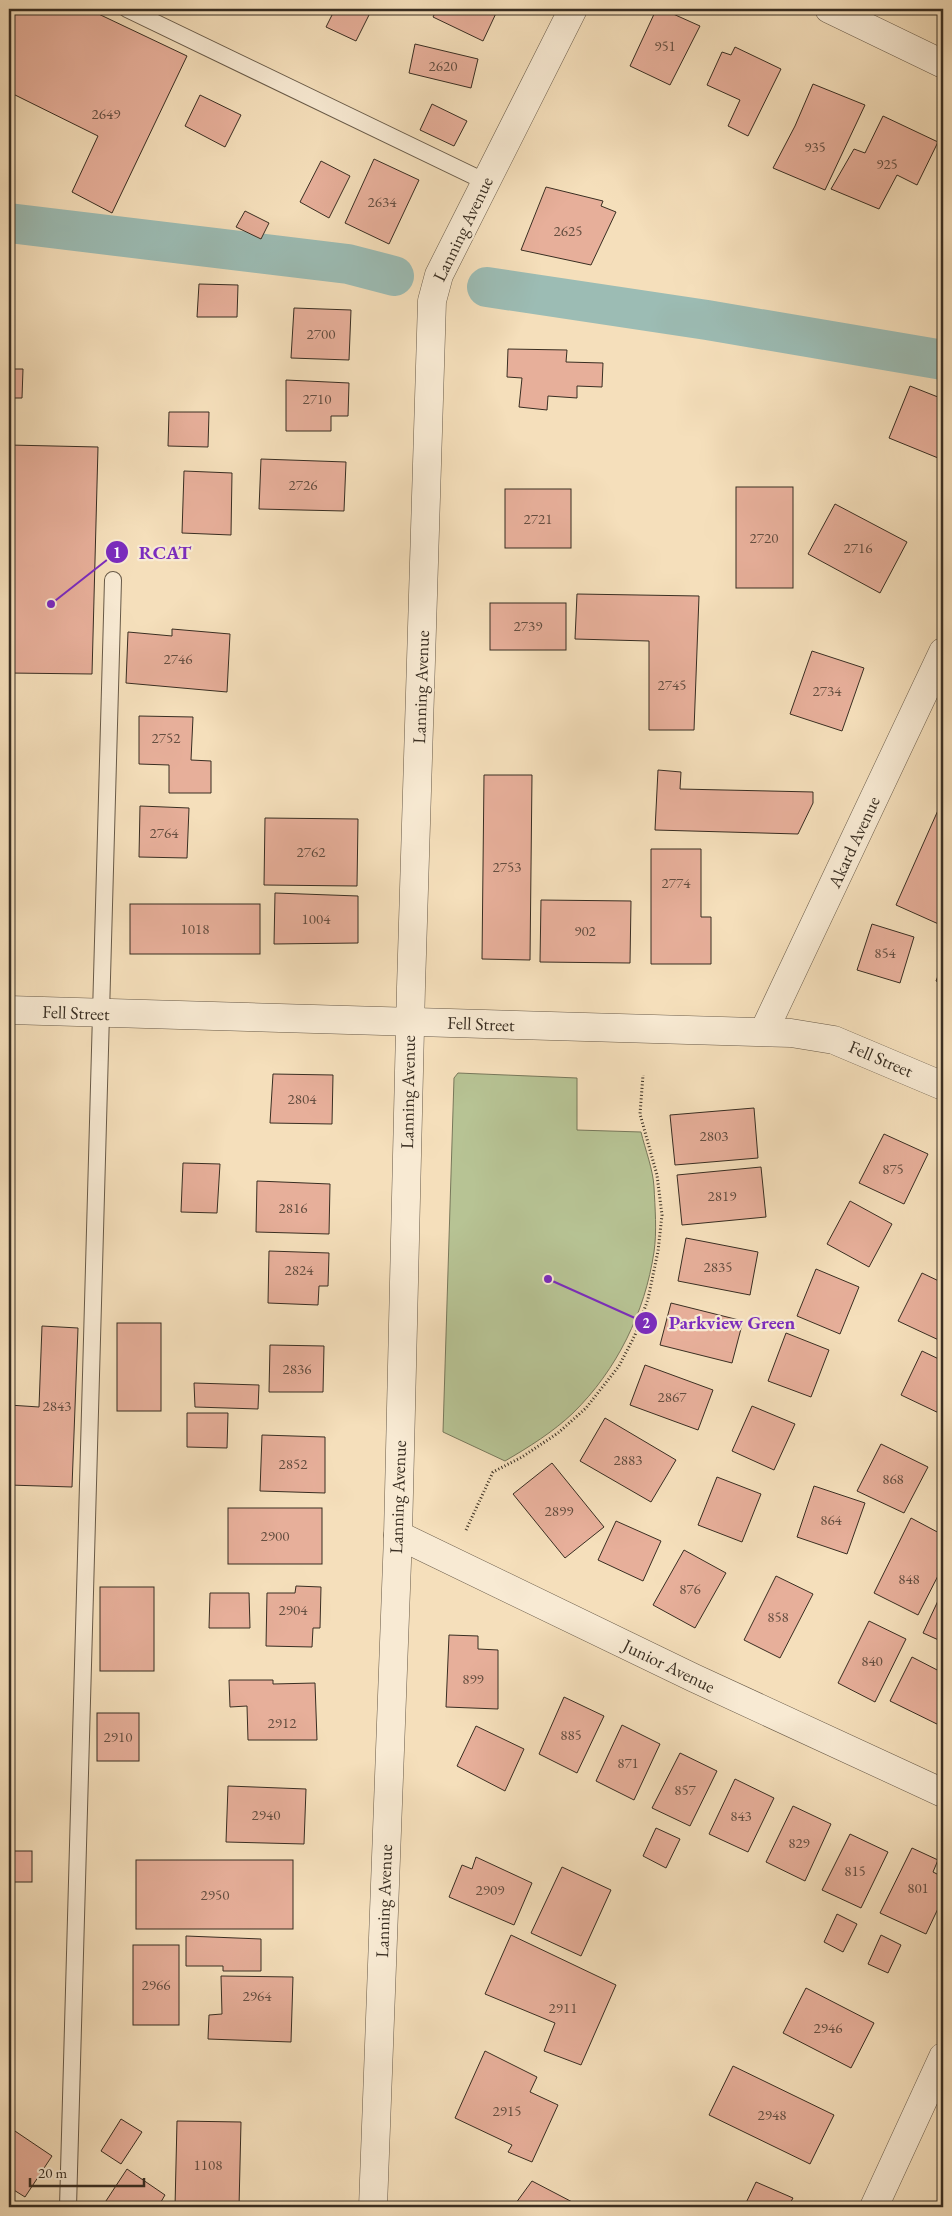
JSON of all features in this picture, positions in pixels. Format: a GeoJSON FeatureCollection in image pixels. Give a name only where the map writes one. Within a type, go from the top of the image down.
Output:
{"type":"FeatureCollection","features":[{"type":"Feature","properties":{"kind":"street","name":"Lanning Avenue"},"geometry":{"type":"LineString","coordinates":[[373,2207],[398,1535],[410,1022],[432,301],[434,287],[439,275],[573,9]]}},
{"type":"Feature","properties":{"kind":"street"},"geometry":{"type":"LineString","coordinates":[[828,9],[943,64]]}},
{"type":"Feature","properties":{"kind":"street","name":"Akard Avenue"},"geometry":{"type":"LineString","coordinates":[[764,1031],[943,652]]}},
{"type":"Feature","properties":{"kind":"street","name":"Fell Street"},"geometry":{"type":"LineString","coordinates":[[9,1010],[764,1031],[808,1035],[834,1040],[943,1086]]}},
{"type":"Feature","properties":{"kind":"street","name":"Junior Avenue"},"geometry":{"type":"LineString","coordinates":[[398,1535],[694,1678],[943,1793]]}},
{"type":"Feature","properties":{"kind":"street"},"geometry":{"type":"LineString","coordinates":[[874,2207],[943,2058]]}},
{"type":"Feature","properties":{"kind":"lane"},"geometry":{"type":"LineString","coordinates":[[127,9],[486,182]]}},
{"type":"Feature","properties":{"kind":"lane"},"geometry":{"type":"LineString","coordinates":[[68,2207],[113,580]]}},
{"type":"Feature","properties":{"kind":"path"},"geometry":{"type":"LineString","coordinates":[[466,1530],[493,1472],[522,1457],[551,1438],[586,1408],[619,1366],[635,1335],[648,1299],[658,1251],[662,1215],[657,1175],[640,1114],[643,1074]]}},
{"type":"Feature","properties":{"kind":"green space"},"geometry":{"type":"Polygon","coordinates":[[[458,1073],[577,1078],[577,1130],[641,1132],[653,1180],[656,1228],[654,1252],[644,1296],[627,1339],[603,1378],[573,1413],[540,1439],[505,1461],[443,1432],[454,1078],[458,1073]]]}},
{"type":"Feature","properties":{"kind":"building"},"geometry":{"type":"Polygon","coordinates":[[[9,9],[88,9],[187,56],[112,213],[72,192],[98,136],[9,92],[9,9]]]}},
{"type":"Feature","properties":{"kind":"building"},"geometry":{"type":"Polygon","coordinates":[[[335,9],[372,9],[356,41],[326,27],[335,9]]]}},
{"type":"Feature","properties":{"kind":"building"},"geometry":{"type":"Polygon","coordinates":[[[437,9],[498,9],[483,41],[433,17],[437,9]]]}},
{"type":"Feature","properties":{"kind":"building"},"geometry":{"type":"Polygon","coordinates":[[[662,9],[700,26],[670,85],[630,66],[655,12],[660,14],[662,9]]]}},
{"type":"Feature","properties":{"kind":"building"},"geometry":{"type":"Polygon","coordinates":[[[415,44],[478,59],[471,88],[409,73],[415,44]]]}},
{"type":"Feature","properties":{"kind":"building"},"geometry":{"type":"Polygon","coordinates":[[[735,47],[781,69],[748,136],[728,126],[740,100],[707,85],[722,52],[731,55],[735,47]]]}},
{"type":"Feature","properties":{"kind":"building"},"geometry":{"type":"Polygon","coordinates":[[[813,84],[865,105],[825,190],[773,168],[795,126],[813,84]]]}},
{"type":"Feature","properties":{"kind":"building"},"geometry":{"type":"Polygon","coordinates":[[[200,95],[241,115],[225,147],[185,126],[200,95]]]}},
{"type":"Feature","properties":{"kind":"building"},"geometry":{"type":"Polygon","coordinates":[[[432,104],[467,121],[454,146],[420,130],[432,104]]]}},
{"type":"Feature","properties":{"kind":"building"},"geometry":{"type":"Polygon","coordinates":[[[883,116],[938,142],[917,185],[897,175],[879,209],[831,189],[854,149],[865,153],[883,116]]]}},
{"type":"Feature","properties":{"kind":"building"},"geometry":{"type":"Polygon","coordinates":[[[374,159],[419,180],[389,244],[345,223],[374,159]]]}},
{"type":"Feature","properties":{"kind":"building"},"geometry":{"type":"Polygon","coordinates":[[[321,161],[350,176],[329,218],[300,202],[321,161]]]}},
{"type":"Feature","properties":{"kind":"building"},"geometry":{"type":"Polygon","coordinates":[[[546,187],[603,201],[601,206],[616,212],[591,265],[521,250],[546,187]]]}},
{"type":"Feature","properties":{"kind":"building"},"geometry":{"type":"Polygon","coordinates":[[[245,211],[269,223],[261,239],[236,227],[245,211]]]}},
{"type":"Feature","properties":{"kind":"building"},"geometry":{"type":"Polygon","coordinates":[[[199,284],[238,285],[237,317],[197,317],[199,284]]]}},
{"type":"Feature","properties":{"kind":"building"},"geometry":{"type":"Polygon","coordinates":[[[294,308],[351,310],[349,360],[291,358],[294,308]]]}},
{"type":"Feature","properties":{"kind":"building"},"geometry":{"type":"Polygon","coordinates":[[[508,349],[567,350],[566,362],[603,363],[602,387],[577,386],[577,398],[548,396],[547,410],[519,407],[522,378],[507,377],[508,349]]]}},
{"type":"Feature","properties":{"kind":"building"},"geometry":{"type":"Polygon","coordinates":[[[9,369],[23,369],[22,398],[9,398],[9,369]]]}},
{"type":"Feature","properties":{"kind":"building"},"geometry":{"type":"Polygon","coordinates":[[[286,380],[349,383],[348,416],[331,416],[331,431],[286,431],[286,380]]]}},
{"type":"Feature","properties":{"kind":"building"},"geometry":{"type":"Polygon","coordinates":[[[910,386],[943,399],[943,460],[889,438],[910,386]]]}},
{"type":"Feature","properties":{"kind":"building"},"geometry":{"type":"Polygon","coordinates":[[[169,412],[209,412],[208,447],[168,446],[169,412]]]}},
{"type":"Feature","properties":{"kind":"building"},"geometry":{"type":"Polygon","coordinates":[[[9,445],[98,447],[92,674],[9,673],[9,445]]]}},
{"type":"Feature","properties":{"kind":"building"},"geometry":{"type":"Polygon","coordinates":[[[261,459],[346,462],[344,511],[259,509],[261,459]]]}},
{"type":"Feature","properties":{"kind":"building"},"geometry":{"type":"Polygon","coordinates":[[[184,471],[232,473],[231,535],[182,533],[184,471]]]}},
{"type":"Feature","properties":{"kind":"building"},"geometry":{"type":"Polygon","coordinates":[[[736,487],[793,487],[793,588],[736,588],[736,487]]]}},
{"type":"Feature","properties":{"kind":"building"},"geometry":{"type":"Polygon","coordinates":[[[505,489],[571,489],[571,548],[505,548],[505,489]]]}},
{"type":"Feature","properties":{"kind":"building"},"geometry":{"type":"Polygon","coordinates":[[[835,504],[907,542],[880,593],[808,554],[835,504]]]}},
{"type":"Feature","properties":{"kind":"building"},"geometry":{"type":"Polygon","coordinates":[[[577,594],[699,596],[694,730],[649,730],[649,641],[575,639],[577,594]]]}},
{"type":"Feature","properties":{"kind":"building"},"geometry":{"type":"Polygon","coordinates":[[[490,603],[566,603],[566,650],[490,650],[490,603]]]}},
{"type":"Feature","properties":{"kind":"building"},"geometry":{"type":"Polygon","coordinates":[[[172,629],[230,634],[227,692],[126,683],[128,632],[172,636],[172,629]]]}},
{"type":"Feature","properties":{"kind":"building"},"geometry":{"type":"Polygon","coordinates":[[[812,651],[864,668],[842,731],[790,714],[812,651]]]}},
{"type":"Feature","properties":{"kind":"building"},"geometry":{"type":"Polygon","coordinates":[[[139,716],[193,717],[191,760],[211,761],[211,793],[169,793],[169,765],[139,764],[139,716]]]}},
{"type":"Feature","properties":{"kind":"building"},"geometry":{"type":"Polygon","coordinates":[[[658,770],[681,772],[680,789],[813,792],[813,803],[798,834],[655,830],[658,770]]]}},
{"type":"Feature","properties":{"kind":"building"},"geometry":{"type":"Polygon","coordinates":[[[484,775],[532,775],[530,960],[482,959],[484,775]]]}},
{"type":"Feature","properties":{"kind":"building"},"geometry":{"type":"Polygon","coordinates":[[[943,799],[943,926],[896,905],[943,799]]]}},
{"type":"Feature","properties":{"kind":"building"},"geometry":{"type":"Polygon","coordinates":[[[140,806],[189,808],[187,858],[139,857],[140,806]]]}},
{"type":"Feature","properties":{"kind":"building"},"geometry":{"type":"Polygon","coordinates":[[[265,818],[358,819],[357,886],[264,885],[265,818]]]}},
{"type":"Feature","properties":{"kind":"building"},"geometry":{"type":"Polygon","coordinates":[[[651,849],[701,849],[701,917],[711,917],[711,964],[651,964],[651,849]]]}},
{"type":"Feature","properties":{"kind":"building"},"geometry":{"type":"Polygon","coordinates":[[[275,893],[358,896],[358,943],[274,944],[275,893]]]}},
{"type":"Feature","properties":{"kind":"building"},"geometry":{"type":"Polygon","coordinates":[[[541,900],[631,901],[630,963],[540,962],[541,900]]]}},
{"type":"Feature","properties":{"kind":"building"},"geometry":{"type":"Polygon","coordinates":[[[130,904],[260,904],[260,954],[130,954],[130,904]]]}},
{"type":"Feature","properties":{"kind":"building"},"geometry":{"type":"Polygon","coordinates":[[[872,924],[914,937],[900,983],[857,970],[872,924]]]}},
{"type":"Feature","properties":{"kind":"building"},"geometry":{"type":"Polygon","coordinates":[[[943,963],[943,984],[936,981],[943,963]]]}},
{"type":"Feature","properties":{"kind":"building"},"geometry":{"type":"Polygon","coordinates":[[[273,1074],[333,1075],[332,1124],[270,1123],[273,1074]]]}},
{"type":"Feature","properties":{"kind":"building"},"geometry":{"type":"Polygon","coordinates":[[[754,1108],[758,1158],[675,1165],[670,1115],[754,1108]]]}},
{"type":"Feature","properties":{"kind":"building"},"geometry":{"type":"Polygon","coordinates":[[[884,1134],[928,1154],[904,1204],[859,1183],[884,1134]]]}},
{"type":"Feature","properties":{"kind":"building"},"geometry":{"type":"Polygon","coordinates":[[[183,1163],[220,1164],[217,1213],[181,1212],[183,1163]]]}},
{"type":"Feature","properties":{"kind":"building"},"geometry":{"type":"Polygon","coordinates":[[[761,1167],[766,1217],[682,1225],[677,1175],[761,1167]]]}},
{"type":"Feature","properties":{"kind":"building"},"geometry":{"type":"Polygon","coordinates":[[[257,1181],[330,1184],[329,1234],[256,1232],[257,1181]]]}},
{"type":"Feature","properties":{"kind":"building"},"geometry":{"type":"Polygon","coordinates":[[[850,1201],[892,1224],[869,1267],[827,1244],[850,1201]]]}},
{"type":"Feature","properties":{"kind":"building"},"geometry":{"type":"Polygon","coordinates":[[[686,1238],[758,1252],[750,1295],[678,1281],[686,1238]]]}},
{"type":"Feature","properties":{"kind":"building"},"geometry":{"type":"Polygon","coordinates":[[[269,1251],[329,1253],[328,1286],[319,1286],[318,1305],[268,1303],[269,1251]]]}},
{"type":"Feature","properties":{"kind":"building"},"geometry":{"type":"Polygon","coordinates":[[[816,1269],[859,1287],[840,1334],[797,1316],[816,1269]]]}},
{"type":"Feature","properties":{"kind":"building"},"geometry":{"type":"Polygon","coordinates":[[[922,1273],[943,1283],[943,1342],[898,1321],[922,1273]]]}},
{"type":"Feature","properties":{"kind":"building"},"geometry":{"type":"Polygon","coordinates":[[[671,1303],[743,1321],[732,1363],[660,1345],[671,1303]]]}},
{"type":"Feature","properties":{"kind":"building"},"geometry":{"type":"Polygon","coordinates":[[[117,1323],[161,1323],[161,1411],[117,1411],[117,1323]]]}},
{"type":"Feature","properties":{"kind":"building"},"geometry":{"type":"Polygon","coordinates":[[[42,1326],[78,1328],[72,1487],[9,1485],[9,1405],[39,1407],[42,1326]]]}},
{"type":"Feature","properties":{"kind":"building"},"geometry":{"type":"Polygon","coordinates":[[[786,1333],[829,1350],[811,1397],[768,1381],[786,1333]]]}},
{"type":"Feature","properties":{"kind":"building"},"geometry":{"type":"Polygon","coordinates":[[[270,1345],[324,1346],[323,1392],[269,1392],[270,1345]]]}},
{"type":"Feature","properties":{"kind":"building"},"geometry":{"type":"Polygon","coordinates":[[[922,1351],[943,1361],[943,1415],[901,1395],[922,1351]]]}},
{"type":"Feature","properties":{"kind":"building"},"geometry":{"type":"Polygon","coordinates":[[[645,1365],[713,1390],[698,1430],[630,1405],[645,1365]]]}},
{"type":"Feature","properties":{"kind":"building"},"geometry":{"type":"Polygon","coordinates":[[[194,1383],[259,1385],[258,1409],[195,1407],[194,1383]]]}},
{"type":"Feature","properties":{"kind":"building"},"geometry":{"type":"Polygon","coordinates":[[[752,1406],[795,1424],[774,1470],[732,1451],[752,1406]]]}},
{"type":"Feature","properties":{"kind":"building"},"geometry":{"type":"Polygon","coordinates":[[[187,1413],[228,1413],[227,1448],[187,1447],[187,1413]]]}},
{"type":"Feature","properties":{"kind":"building"},"geometry":{"type":"Polygon","coordinates":[[[605,1418],[676,1460],[651,1502],[580,1461],[605,1418]]]}},
{"type":"Feature","properties":{"kind":"building"},"geometry":{"type":"Polygon","coordinates":[[[262,1435],[325,1437],[325,1493],[260,1491],[262,1435]]]}},
{"type":"Feature","properties":{"kind":"building"},"geometry":{"type":"Polygon","coordinates":[[[881,1444],[928,1467],[904,1513],[857,1491],[881,1444]]]}},
{"type":"Feature","properties":{"kind":"building"},"geometry":{"type":"Polygon","coordinates":[[[552,1463],[604,1527],[565,1558],[513,1494],[552,1463]]]}},
{"type":"Feature","properties":{"kind":"building"},"geometry":{"type":"Polygon","coordinates":[[[717,1477],[761,1494],[742,1542],[698,1525],[717,1477]]]}},
{"type":"Feature","properties":{"kind":"building"},"geometry":{"type":"Polygon","coordinates":[[[814,1486],[865,1503],[847,1554],[797,1537],[814,1486]]]}},
{"type":"Feature","properties":{"kind":"building"},"geometry":{"type":"Polygon","coordinates":[[[228,1508],[322,1508],[322,1564],[228,1564],[228,1508]]]}},
{"type":"Feature","properties":{"kind":"building"},"geometry":{"type":"Polygon","coordinates":[[[911,1518],[943,1535],[943,1566],[918,1615],[874,1593],[911,1518]]]}},
{"type":"Feature","properties":{"kind":"building"},"geometry":{"type":"Polygon","coordinates":[[[616,1521],[661,1541],[643,1581],[598,1560],[616,1521]]]}},
{"type":"Feature","properties":{"kind":"building"},"geometry":{"type":"Polygon","coordinates":[[[684,1550],[726,1573],[695,1628],[653,1605],[684,1550]]]}},
{"type":"Feature","properties":{"kind":"building"},"geometry":{"type":"Polygon","coordinates":[[[776,1576],[813,1594],[780,1658],[744,1640],[776,1576]]]}},
{"type":"Feature","properties":{"kind":"building"},"geometry":{"type":"Polygon","coordinates":[[[296,1586],[321,1587],[320,1628],[313,1628],[312,1647],[266,1646],[267,1593],[295,1593],[296,1586]]]}},
{"type":"Feature","properties":{"kind":"building"},"geometry":{"type":"Polygon","coordinates":[[[100,1587],[154,1587],[154,1671],[100,1671],[100,1587]]]}},
{"type":"Feature","properties":{"kind":"building"},"geometry":{"type":"Polygon","coordinates":[[[943,1590],[943,1642],[923,1633],[943,1590]]]}},
{"type":"Feature","properties":{"kind":"building"},"geometry":{"type":"Polygon","coordinates":[[[210,1593],[249,1593],[250,1628],[209,1628],[210,1593]]]}},
{"type":"Feature","properties":{"kind":"building"},"geometry":{"type":"Polygon","coordinates":[[[869,1621],[906,1639],[875,1702],[838,1683],[869,1621]]]}},
{"type":"Feature","properties":{"kind":"building"},"geometry":{"type":"Polygon","coordinates":[[[449,1635],[478,1636],[478,1649],[498,1650],[498,1709],[446,1707],[449,1635]]]}},
{"type":"Feature","properties":{"kind":"building"},"geometry":{"type":"Polygon","coordinates":[[[912,1657],[943,1673],[943,1727],[890,1701],[912,1657]]]}},
{"type":"Feature","properties":{"kind":"building"},"geometry":{"type":"Polygon","coordinates":[[[229,1680],[273,1680],[273,1684],[315,1683],[317,1740],[248,1740],[247,1706],[230,1707],[229,1680]]]}},
{"type":"Feature","properties":{"kind":"building"},"geometry":{"type":"Polygon","coordinates":[[[564,1697],[604,1716],[577,1773],[539,1754],[564,1697]]]}},
{"type":"Feature","properties":{"kind":"building"},"geometry":{"type":"Polygon","coordinates":[[[97,1713],[139,1713],[139,1761],[97,1761],[97,1713]]]}},
{"type":"Feature","properties":{"kind":"building"},"geometry":{"type":"Polygon","coordinates":[[[622,1725],[660,1744],[634,1800],[596,1781],[622,1725]]]}},
{"type":"Feature","properties":{"kind":"building"},"geometry":{"type":"Polygon","coordinates":[[[476,1726],[524,1749],[505,1791],[457,1766],[476,1726]]]}},
{"type":"Feature","properties":{"kind":"building"},"geometry":{"type":"Polygon","coordinates":[[[680,1753],[717,1771],[690,1826],[652,1808],[680,1753]]]}},
{"type":"Feature","properties":{"kind":"building"},"geometry":{"type":"Polygon","coordinates":[[[735,1779],[774,1798],[748,1852],[709,1834],[735,1779]]]}},
{"type":"Feature","properties":{"kind":"building"},"geometry":{"type":"Polygon","coordinates":[[[228,1786],[306,1789],[304,1844],[226,1842],[228,1786]]]}},
{"type":"Feature","properties":{"kind":"building"},"geometry":{"type":"Polygon","coordinates":[[[793,1806],[831,1824],[805,1881],[766,1862],[793,1806]]]}},
{"type":"Feature","properties":{"kind":"building"},"geometry":{"type":"Polygon","coordinates":[[[656,1828],[680,1839],[666,1868],[643,1856],[656,1828]]]}},
{"type":"Feature","properties":{"kind":"building"},"geometry":{"type":"Polygon","coordinates":[[[850,1834],[888,1852],[861,1908],[822,1890],[850,1834]]]}},
{"type":"Feature","properties":{"kind":"building"},"geometry":{"type":"Polygon","coordinates":[[[912,1848],[938,1860],[933,1872],[943,1877],[943,1898],[926,1934],[880,1913],[912,1848]]]}},
{"type":"Feature","properties":{"kind":"building"},"geometry":{"type":"Polygon","coordinates":[[[9,1851],[32,1851],[32,1882],[9,1882],[9,1851]]]}},
{"type":"Feature","properties":{"kind":"building"},"geometry":{"type":"Polygon","coordinates":[[[476,1857],[532,1883],[514,1925],[449,1897],[462,1865],[472,1869],[476,1857]]]}},
{"type":"Feature","properties":{"kind":"building"},"geometry":{"type":"Polygon","coordinates":[[[136,1860],[293,1860],[293,1929],[136,1929],[136,1860]]]}},
{"type":"Feature","properties":{"kind":"building"},"geometry":{"type":"Polygon","coordinates":[[[562,1867],[611,1890],[581,1956],[531,1933],[562,1867]]]}},
{"type":"Feature","properties":{"kind":"building"},"geometry":{"type":"Polygon","coordinates":[[[837,1914],[857,1924],[843,1952],[824,1942],[837,1914]]]}},
{"type":"Feature","properties":{"kind":"building"},"geometry":{"type":"Polygon","coordinates":[[[511,1935],[616,1985],[581,2065],[544,2051],[555,2023],[485,1994],[511,1935]]]}},
{"type":"Feature","properties":{"kind":"building"},"geometry":{"type":"Polygon","coordinates":[[[881,1935],[901,1945],[888,1973],[868,1964],[881,1935]]]}},
{"type":"Feature","properties":{"kind":"building"},"geometry":{"type":"Polygon","coordinates":[[[186,1936],[261,1939],[261,1971],[223,1971],[223,1966],[186,1966],[186,1936]]]}},
{"type":"Feature","properties":{"kind":"building"},"geometry":{"type":"Polygon","coordinates":[[[133,1945],[179,1945],[179,2025],[133,2025],[133,1945]]]}},
{"type":"Feature","properties":{"kind":"building"},"geometry":{"type":"Polygon","coordinates":[[[221,1976],[293,1977],[291,2042],[208,2039],[209,2015],[222,2014],[221,1976]]]}},
{"type":"Feature","properties":{"kind":"building"},"geometry":{"type":"Polygon","coordinates":[[[806,1988],[874,2023],[851,2068],[783,2033],[806,1988]]]}},
{"type":"Feature","properties":{"kind":"building"},"geometry":{"type":"Polygon","coordinates":[[[485,2051],[537,2077],[530,2092],[558,2105],[532,2162],[508,2152],[512,2145],[455,2118],[485,2051]]]}},
{"type":"Feature","properties":{"kind":"building"},"geometry":{"type":"Polygon","coordinates":[[[733,2066],[834,2115],[810,2164],[709,2115],[733,2066]]]}},
{"type":"Feature","properties":{"kind":"building"},"geometry":{"type":"Polygon","coordinates":[[[121,2119],[142,2132],[121,2164],[101,2151],[121,2119]]]}},
{"type":"Feature","properties":{"kind":"building"},"geometry":{"type":"Polygon","coordinates":[[[177,2121],[241,2122],[239,2207],[175,2207],[177,2121]]]}},
{"type":"Feature","properties":{"kind":"building"},"geometry":{"type":"Polygon","coordinates":[[[9,2127],[52,2156],[25,2197],[9,2187],[9,2127]]]}},
{"type":"Feature","properties":{"kind":"building"},"geometry":{"type":"Polygon","coordinates":[[[127,2169],[165,2195],[158,2207],[102,2207],[127,2169]]]}},
{"type":"Feature","properties":{"kind":"building"},"geometry":{"type":"Polygon","coordinates":[[[532,2181],[578,2205],[577,2207],[513,2207],[532,2181]]]}},
{"type":"Feature","properties":{"kind":"building"},"geometry":{"type":"Polygon","coordinates":[[[756,2182],[793,2198],[788,2207],[744,2207],[756,2182]]]}},
{"type":"Feature","properties":{"kind":"waterway"},"geometry":{"type":"LineString","coordinates":[[9,223],[348,264],[394,276]]}},
{"type":"Feature","properties":{"kind":"waterway"},"geometry":{"type":"LineString","coordinates":[[487,287],[707,320],[943,360]]}},
{"type":"Feature","properties":{"kind":"place","name":"RCAT"},"geometry":{"type":"Point","coordinates":[51,604]}},
{"type":"Feature","properties":{"kind":"place","name":"Parkview Green"},"geometry":{"type":"Point","coordinates":[548,1279]}}]}
